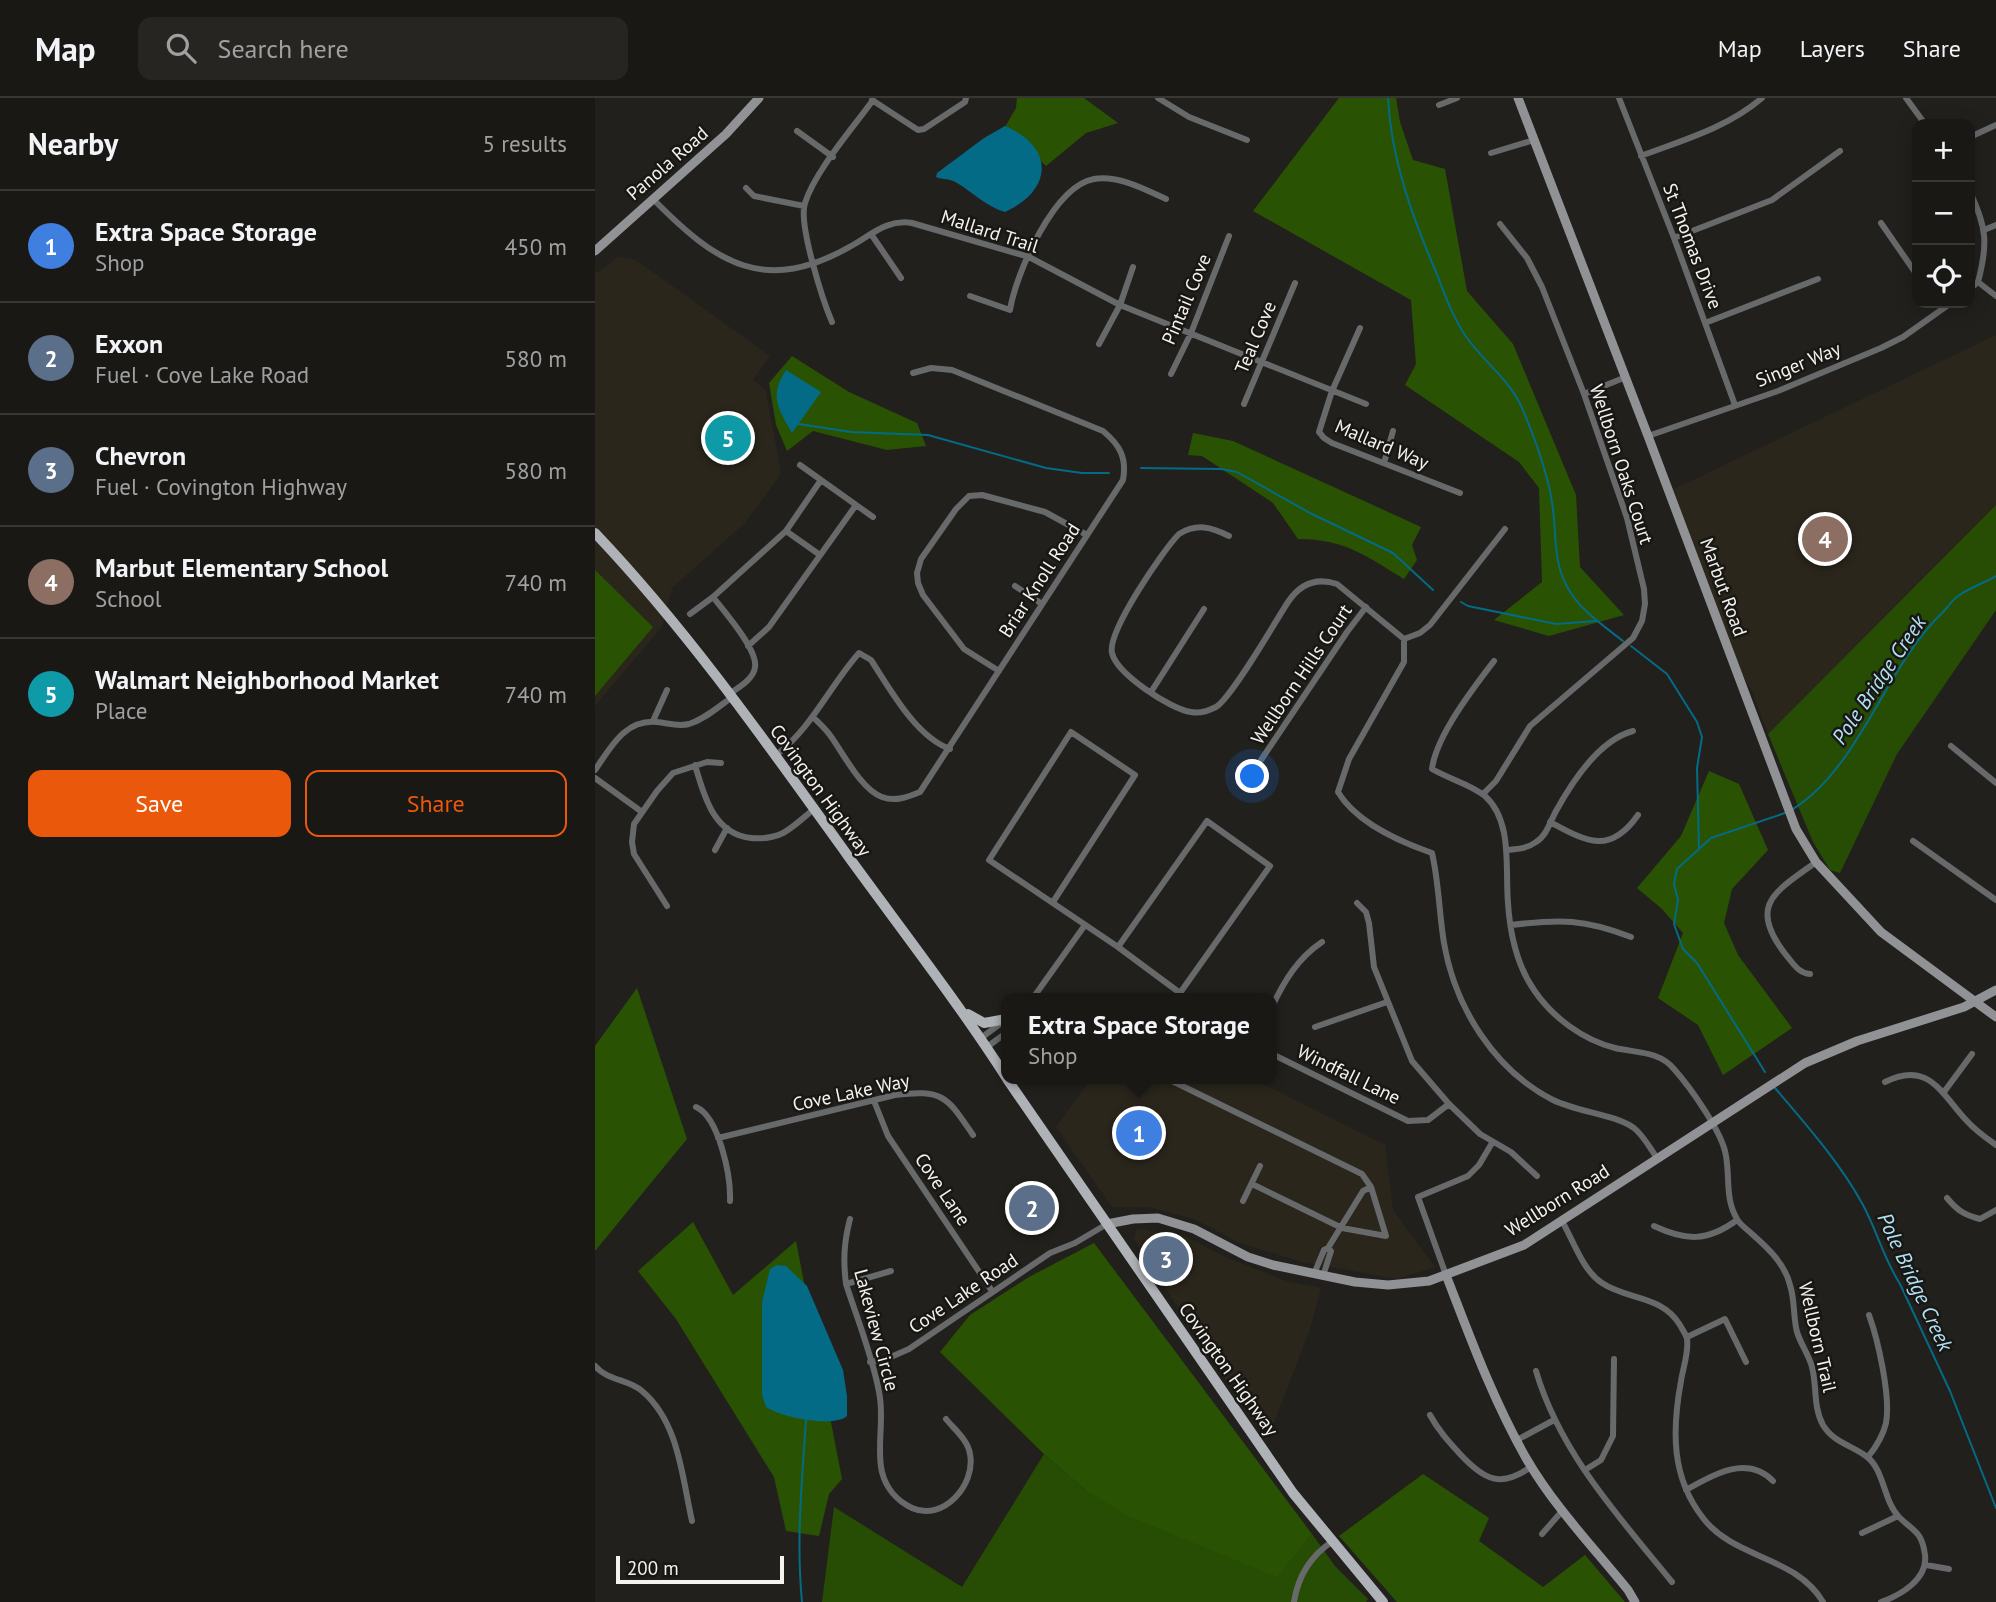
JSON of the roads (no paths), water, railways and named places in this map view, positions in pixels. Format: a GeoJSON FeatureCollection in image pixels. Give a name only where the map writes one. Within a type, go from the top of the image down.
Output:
{"type":"FeatureCollection","features":[{"type":"Feature","properties":{"kind":"main road","name":"Covington Highway"},"geometry":{"type":"LineString","coordinates":[[595,533],[654,598],[730,696],[961,1009],[1001,1069]]}},
{"type":"Feature","properties":{"kind":"main road"},"geometry":{"type":"LineString","coordinates":[[961,1009],[984,1023],[1001,1021]]}},
{"type":"Feature","properties":{"kind":"main road","name":"Covington Highway"},"geometry":{"type":"LineString","coordinates":[[1011,1084],[1293,1493],[1383,1602]]}},
{"type":"Feature","properties":{"kind":"street","name":"Panola Road"},"geometry":{"type":"LineString","coordinates":[[595,251],[726,134],[759,98]]}},
{"type":"Feature","properties":{"kind":"street"},"geometry":{"type":"LineString","coordinates":[[832,322],[821,297],[806,234],[804,206],[815,182],[872,99],[918,130],[925,129],[966,98]]}},
{"type":"Feature","properties":{"kind":"street"},"geometry":{"type":"LineString","coordinates":[[1158,98],[1189,117],[1247,139]]}},
{"type":"Feature","properties":{"kind":"street"},"geometry":{"type":"LineString","coordinates":[[1439,105],[1457,98]]}},
{"type":"Feature","properties":{"kind":"street","name":"Marbut Road"},"geometry":{"type":"LineString","coordinates":[[1518,98],[1796,829],[1816,862],[1881,932],[1996,1017]]}},
{"type":"Feature","properties":{"kind":"street","name":"St Thomas Drive"},"geometry":{"type":"LineString","coordinates":[[1619,98],[1735,405]]}},
{"type":"Feature","properties":{"kind":"street"},"geometry":{"type":"LineString","coordinates":[[1641,156],[1713,130],[1762,98]]}},
{"type":"Feature","properties":{"kind":"street"},"geometry":{"type":"LineString","coordinates":[[1906,98],[1921,119]]}},
{"type":"Feature","properties":{"kind":"street"},"geometry":{"type":"LineString","coordinates":[[1975,136],[1996,125]]}},
{"type":"Feature","properties":{"kind":"street"},"geometry":{"type":"LineString","coordinates":[[797,131],[833,157]]}},
{"type":"Feature","properties":{"kind":"street"},"geometry":{"type":"LineString","coordinates":[[1490,153],[1534,140]]}},
{"type":"Feature","properties":{"kind":"street"},"geometry":{"type":"LineString","coordinates":[[1674,238],[1772,200],[1840,151]]}},
{"type":"Feature","properties":{"kind":"street"},"geometry":{"type":"LineString","coordinates":[[969,296],[1010,310],[1029,257],[1059,201],[1076,186],[1092,179],[1111,179],[1166,199]]}},
{"type":"Feature","properties":{"kind":"street"},"geometry":{"type":"LineString","coordinates":[[746,188],[754,196],[804,206]]}},
{"type":"Feature","properties":{"kind":"street","name":"Mallard Trail"},"geometry":{"type":"LineString","coordinates":[[653,199],[675,222],[736,264],[775,271],[829,258],[884,226],[901,221],[1029,257],[1120,305],[1366,404]]}},
{"type":"Feature","properties":{"kind":"street"},"geometry":{"type":"LineString","coordinates":[[1975,205],[1985,230],[1986,251],[1975,285]]}},
{"type":"Feature","properties":{"kind":"street"},"geometry":{"type":"LineString","coordinates":[[1881,223],[1912,268]]}},
{"type":"Feature","properties":{"kind":"street","name":"Wellborn Oaks Court"},"geometry":{"type":"LineString","coordinates":[[1483,794],[1496,781],[1530,726],[1633,638],[1642,621],[1645,604],[1627,518],[1584,394],[1542,287],[1527,258],[1500,224]]}},
{"type":"Feature","properties":{"kind":"street"},"geometry":{"type":"LineString","coordinates":[[1985,230],[1996,225]]}},
{"type":"Feature","properties":{"kind":"street"},"geometry":{"type":"LineString","coordinates":[[871,234],[901,278]]}},
{"type":"Feature","properties":{"kind":"street","name":"Pintail Cove"},"geometry":{"type":"LineString","coordinates":[[1171,374],[1191,333],[1229,236]]}},
{"type":"Feature","properties":{"kind":"street"},"geometry":{"type":"LineString","coordinates":[[1099,344],[1120,305],[1133,267]]}},
{"type":"Feature","properties":{"kind":"street"},"geometry":{"type":"LineString","coordinates":[[1705,323],[1818,279]]}},
{"type":"Feature","properties":{"kind":"street","name":"Teal Cove"},"geometry":{"type":"LineString","coordinates":[[1244,404],[1296,282]]}},
{"type":"Feature","properties":{"kind":"street"},"geometry":{"type":"LineString","coordinates":[[1978,282],[1996,296]]}},
{"type":"Feature","properties":{"kind":"street","name":"Singer Way"},"geometry":{"type":"LineString","coordinates":[[1648,436],[1778,391],[1881,348],[1903,337],[1944,308]]}},
{"type":"Feature","properties":{"kind":"street","name":"Mallard Way"},"geometry":{"type":"LineString","coordinates":[[1360,328],[1332,391],[1319,432],[1332,443],[1460,493]]}},
{"type":"Feature","properties":{"kind":"street","name":"Briar Knoll Road"},"geometry":{"type":"LineString","coordinates":[[813,717],[830,735],[861,780],[880,797],[909,797],[920,792],[1123,480],[1125,466],[1122,452],[1115,440],[1103,431],[952,370],[932,368],[913,373]]}},
{"type":"Feature","properties":{"kind":"street"},"geometry":{"type":"LineString","coordinates":[[1584,394],[1626,377]]}},
{"type":"Feature","properties":{"kind":"street"},"geometry":{"type":"LineString","coordinates":[[1384,463],[1393,431]]}},
{"type":"Feature","properties":{"kind":"street"},"geometry":{"type":"LineString","coordinates":[[800,465],[873,517]]}},
{"type":"Feature","properties":{"kind":"street"},"geometry":{"type":"LineString","coordinates":[[690,614],[713,597],[786,531],[821,480]]}},
{"type":"Feature","properties":{"kind":"street"},"geometry":{"type":"LineString","coordinates":[[999,671],[964,649],[923,595],[917,573],[921,559],[956,509],[969,496],[982,495],[1054,515],[1087,535]]}},
{"type":"Feature","properties":{"kind":"street"},"geometry":{"type":"LineString","coordinates":[[748,646],[769,627],[856,505]]}},
{"type":"Feature","properties":{"kind":"street"},"geometry":{"type":"LineString","coordinates":[[1229,536],[1212,528],[1200,527],[1179,534],[1119,622],[1112,639],[1112,653],[1124,673],[1174,706],[1192,713],[1206,711],[1219,705],[1296,591],[1305,584],[1328,581],[1337,584],[1404,639],[1404,662],[1349,759],[1338,792],[1351,811],[1364,820],[1432,853],[1439,890],[1444,946],[1460,997],[1471,1020],[1498,1058],[1552,1099],[1628,1125],[1636,1130],[1657,1157]]}},
{"type":"Feature","properties":{"kind":"street"},"geometry":{"type":"LineString","coordinates":[[1404,639],[1420,633],[1430,625],[1505,529]]}},
{"type":"Feature","properties":{"kind":"street"},"geometry":{"type":"LineString","coordinates":[[786,531],[820,555]]}},
{"type":"Feature","properties":{"kind":"street"},"geometry":{"type":"LineString","coordinates":[[1015,586],[1042,604]]}},
{"type":"Feature","properties":{"kind":"street"},"geometry":{"type":"LineString","coordinates":[[595,770],[619,736],[636,724],[689,724],[708,715],[746,681],[755,668],[748,646],[713,597]]}},
{"type":"Feature","properties":{"kind":"street","name":"Wellborn Hills Court"},"geometry":{"type":"LineString","coordinates":[[1261,760],[1366,607]]}},
{"type":"Feature","properties":{"kind":"street"},"geometry":{"type":"LineString","coordinates":[[1151,692],[1204,609]]}},
{"type":"Feature","properties":{"kind":"street"},"geometry":{"type":"LineString","coordinates":[[775,756],[792,743],[859,653],[871,660],[919,728],[940,745],[950,749]]}},
{"type":"Feature","properties":{"kind":"street"},"geometry":{"type":"LineString","coordinates":[[1494,661],[1465,699],[1446,734],[1432,769],[1483,794],[1500,816],[1506,850],[1511,925],[1517,957],[1525,975],[1548,1007],[1560,1019],[1596,1041],[1660,1057],[1668,1063],[1721,1138],[1726,1156],[1729,1201],[1737,1220],[1720,1232],[1696,1238],[1677,1236],[1654,1226]]}},
{"type":"Feature","properties":{"kind":"street"},"geometry":{"type":"LineString","coordinates":[[653,722],[667,690]]}},
{"type":"Feature","properties":{"kind":"street"},"geometry":{"type":"LineString","coordinates":[[1506,850],[1524,848],[1544,836],[1579,773],[1598,753],[1625,733],[1633,731]]}},
{"type":"Feature","properties":{"kind":"street"},"geometry":{"type":"LineString","coordinates":[[1053,902],[1135,775],[1072,732],[989,860],[1181,993],[1271,866],[1207,821],[1118,947]]}},
{"type":"Feature","properties":{"kind":"street"},"geometry":{"type":"LineString","coordinates":[[1951,746],[1996,783]]}},
{"type":"Feature","properties":{"kind":"street"},"geometry":{"type":"LineString","coordinates":[[667,906],[634,854],[632,842],[635,824],[673,773],[707,762],[721,763]]}},
{"type":"Feature","properties":{"kind":"street"},"geometry":{"type":"LineString","coordinates":[[695,765],[711,810],[727,828],[745,837],[772,838],[786,832],[814,809]]}},
{"type":"Feature","properties":{"kind":"street"},"geometry":{"type":"LineString","coordinates":[[595,778],[642,812]]}},
{"type":"Feature","properties":{"kind":"street"},"geometry":{"type":"LineString","coordinates":[[1550,822],[1584,839],[1594,841],[1616,838],[1627,831],[1638,815]]}},
{"type":"Feature","properties":{"kind":"street"},"geometry":{"type":"LineString","coordinates":[[715,850],[727,828]]}},
{"type":"Feature","properties":{"kind":"street"},"geometry":{"type":"LineString","coordinates":[[1913,841],[1996,901]]}},
{"type":"Feature","properties":{"kind":"street"},"geometry":{"type":"LineString","coordinates":[[1810,974],[1803,974],[1774,940],[1768,926],[1768,918],[1771,900],[1776,891],[1816,862]]}},
{"type":"Feature","properties":{"kind":"street"},"geometry":{"type":"LineString","coordinates":[[1357,903],[1366,912],[1374,967],[1412,1061],[1449,1104],[1492,1143],[1511,1152],[1537,1176]]}},
{"type":"Feature","properties":{"kind":"street"},"geometry":{"type":"LineString","coordinates":[[1511,925],[1578,921],[1631,937]]}},
{"type":"Feature","properties":{"kind":"street"},"geometry":{"type":"LineString","coordinates":[[1037,993],[1086,925]]}},
{"type":"Feature","properties":{"kind":"street"},"geometry":{"type":"LineString","coordinates":[[1277,997],[1305,953],[1322,942]]}},
{"type":"Feature","properties":{"kind":"street","name":"Wellborn Road"},"geometry":{"type":"LineString","coordinates":[[1107,1224],[1146,1218],[1169,1220],[1248,1257],[1273,1265],[1388,1285],[1429,1281],[1524,1245],[1805,1063],[1857,1041],[1955,1010],[1996,990]]}},
{"type":"Feature","properties":{"kind":"street"},"geometry":{"type":"LineString","coordinates":[[1955,1010],[1961,992]]}},
{"type":"Feature","properties":{"kind":"street"},"geometry":{"type":"LineString","coordinates":[[1315,1027],[1387,1002]]}},
{"type":"Feature","properties":{"kind":"street"},"geometry":{"type":"LineString","coordinates":[[984,1043],[1001,1025]]}},
{"type":"Feature","properties":{"kind":"street"},"geometry":{"type":"LineString","coordinates":[[984,1043],[1001,1035]]}},
{"type":"Feature","properties":{"kind":"street"},"geometry":{"type":"LineString","coordinates":[[1944,1092],[1972,1054]]}},
{"type":"Feature","properties":{"kind":"street","name":"Windfall Lane"},"geometry":{"type":"LineString","coordinates":[[1277,1056],[1409,1121],[1428,1120],[1449,1104]]}},
{"type":"Feature","properties":{"kind":"street"},"geometry":{"type":"LineString","coordinates":[[1885,1082],[1898,1075],[1929,1080],[1944,1092],[1966,1121],[1996,1145]]}},
{"type":"Feature","properties":{"kind":"street"},"geometry":{"type":"LineString","coordinates":[[1178,1084],[1363,1174],[1371,1187],[1386,1236],[1342,1228],[1252,1184]]}},
{"type":"Feature","properties":{"kind":"street","name":"Cove Lake Way"},"geometry":{"type":"LineString","coordinates":[[718,1138],[895,1095],[932,1093],[946,1099],[973,1135]]}},
{"type":"Feature","properties":{"kind":"street","name":"Cove Lane"},"geometry":{"type":"LineString","coordinates":[[874,1101],[888,1136],[992,1291]]}},
{"type":"Feature","properties":{"kind":"street"},"geometry":{"type":"LineString","coordinates":[[696,1107],[711,1119],[718,1138],[727,1174],[730,1201]]}},
{"type":"Feature","properties":{"kind":"street"},"geometry":{"type":"LineString","coordinates":[[1492,1143],[1479,1166],[1468,1176],[1418,1197],[1496,1401],[1532,1466],[1635,1602]]}},
{"type":"Feature","properties":{"kind":"street"},"geometry":{"type":"LineString","coordinates":[[1243,1201],[1260,1166]]}},
{"type":"Feature","properties":{"kind":"street"},"geometry":{"type":"LineString","coordinates":[[1319,1275],[1331,1251],[1328,1248],[1363,1191],[1371,1187]]}},
{"type":"Feature","properties":{"kind":"street"},"geometry":{"type":"LineString","coordinates":[[1947,1198],[1955,1208],[1966,1215],[1980,1219],[1996,1210]]}},
{"type":"Feature","properties":{"kind":"street","name":"Lakeview Circle"},"geometry":{"type":"LineString","coordinates":[[850,1220],[843,1253],[846,1284],[879,1390],[882,1410],[882,1473],[896,1498],[919,1511],[932,1512],[941,1509],[959,1492],[971,1465],[970,1451],[946,1419]]}},
{"type":"Feature","properties":{"kind":"street","name":"Wellborn Trail"},"geometry":{"type":"LineString","coordinates":[[1737,1220],[1770,1250],[1790,1282],[1796,1329],[1812,1366],[1823,1426],[1835,1439],[1868,1457]]}},
{"type":"Feature","properties":{"kind":"street"},"geometry":{"type":"LineString","coordinates":[[1562,1221],[1591,1274],[1602,1283],[1656,1303],[1667,1310],[1687,1337],[1674,1437],[1678,1468],[1686,1490],[1703,1518],[1722,1537],[1796,1573],[1818,1593],[1823,1602]]}},
{"type":"Feature","properties":{"kind":"street","name":"Cove Lake Road"},"geometry":{"type":"LineString","coordinates":[[870,1362],[884,1360],[909,1349],[1050,1253],[1075,1243],[1107,1224]]}},
{"type":"Feature","properties":{"kind":"street"},"geometry":{"type":"LineString","coordinates":[[846,1284],[891,1271]]}},
{"type":"Feature","properties":{"kind":"street"},"geometry":{"type":"LineString","coordinates":[[1869,1315],[1879,1345],[1887,1401],[1886,1423],[1878,1444],[1868,1457],[1879,1474],[1898,1516],[1918,1533],[1924,1546],[1926,1565],[1915,1583],[1894,1600],[1881,1602]]}},
{"type":"Feature","properties":{"kind":"street"},"geometry":{"type":"LineString","coordinates":[[1687,1337],[1725,1319],[1746,1362]]}},
{"type":"Feature","properties":{"kind":"street"},"geometry":{"type":"LineString","coordinates":[[1585,1470],[1601,1460],[1613,1436],[1613,1359]]}},
{"type":"Feature","properties":{"kind":"street"},"geometry":{"type":"LineString","coordinates":[[595,1366],[612,1378],[635,1386],[662,1412],[672,1435],[692,1521]]}},
{"type":"Feature","properties":{"kind":"street"},"geometry":{"type":"LineString","coordinates":[[1536,1371],[1554,1420],[1585,1470],[1672,1582]]}},
{"type":"Feature","properties":{"kind":"street"},"geometry":{"type":"LineString","coordinates":[[1430,1415],[1445,1437],[1473,1468],[1484,1476],[1504,1480],[1520,1475],[1532,1466]]}},
{"type":"Feature","properties":{"kind":"street"},"geometry":{"type":"LineString","coordinates":[[1517,1440],[1554,1420]]}},
{"type":"Feature","properties":{"kind":"street"},"geometry":{"type":"LineString","coordinates":[[1686,1490],[1737,1467],[1766,1473],[1773,1481]]}},
{"type":"Feature","properties":{"kind":"street"},"geometry":{"type":"LineString","coordinates":[[1542,1534],[1563,1510]]}},
{"type":"Feature","properties":{"kind":"street"},"geometry":{"type":"LineString","coordinates":[[1862,1533],[1898,1516]]}},
{"type":"Feature","properties":{"kind":"street"},"geometry":{"type":"LineString","coordinates":[[1294,1602],[1297,1583],[1306,1566],[1320,1549],[1333,1541]]}},
{"type":"Feature","properties":{"kind":"street"},"geometry":{"type":"LineString","coordinates":[[1926,1565],[1949,1569]]}},
{"type":"Feature","properties":{"kind":"water"},"geometry":{"type":"Polygon","coordinates":[[[1005,126],[1033,145],[1040,157],[1042,169],[1032,192],[1021,203],[1005,212],[986,203],[954,181],[936,177],[937,173],[984,138],[1005,126]]]}},
{"type":"Feature","properties":{"kind":"water"},"geometry":{"type":"Polygon","coordinates":[[[786,370],[821,392],[792,433],[777,402],[778,388],[786,370]]]}},
{"type":"Feature","properties":{"kind":"water"},"geometry":{"type":"Polygon","coordinates":[[[777,1265],[786,1266],[807,1286],[843,1370],[847,1416],[831,1421],[807,1420],[766,1407],[762,1395],[762,1302],[770,1269],[777,1265]]]}},
{"type":"Feature","properties":{"kind":"waterway"},"geometry":{"type":"LineString","coordinates":[[1388,98],[1393,143],[1404,187],[1449,304],[1465,335],[1518,399],[1536,444],[1550,490],[1557,558],[1564,580],[1580,605],[1623,641]]}},
{"type":"Feature","properties":{"kind":"waterway"},"geometry":{"type":"LineString","coordinates":[[799,424],[851,432],[928,435],[1046,468],[1082,473],[1109,473]]}},
{"type":"Feature","properties":{"kind":"waterway"},"geometry":{"type":"LineString","coordinates":[[1141,468],[1221,469],[1237,472],[1310,513],[1393,553],[1433,590]]}},
{"type":"Feature","properties":{"kind":"waterway","name":"Pole Bridge Creek"},"geometry":{"type":"LineString","coordinates":[[1793,809],[1816,791],[1837,768],[1923,635],[1956,598],[1996,576]]}},
{"type":"Feature","properties":{"kind":"waterway"},"geometry":{"type":"LineString","coordinates":[[1461,602],[1468,606],[1556,624],[1597,621]]}},
{"type":"Feature","properties":{"kind":"waterway"},"geometry":{"type":"LineString","coordinates":[[1631,646],[1667,674],[1697,722],[1702,737],[1697,768],[1699,848]]}},
{"type":"Feature","properties":{"kind":"waterway","name":"Pole Bridge Creek"},"geometry":{"type":"LineString","coordinates":[[1765,1072],[1697,963],[1683,949],[1674,924],[1678,900],[1674,884],[1677,869],[1711,838],[1785,813]]}},
{"type":"Feature","properties":{"kind":"waterway","name":"Pole Bridge Creek"},"geometry":{"type":"LineString","coordinates":[[1775,1088],[1833,1159],[1863,1205],[1950,1391],[1996,1508]]}},
{"type":"Feature","properties":{"kind":"waterway"},"geometry":{"type":"LineString","coordinates":[[802,1602],[800,1533],[806,1420]]}},
{"type":"Feature","properties":{"kind":"place","name":"Walmart Neighborhood Market"},"geometry":{"type":"Point","coordinates":[728,438]}},
{"type":"Feature","properties":{"kind":"place","name":"Marbut Elementary School"},"geometry":{"type":"Point","coordinates":[1825,539]}},
{"type":"Feature","properties":{"kind":"place","name":"Extra Space Storage"},"geometry":{"type":"Point","coordinates":[1139,1133]}},
{"type":"Feature","properties":{"kind":"place","name":"Exxon"},"geometry":{"type":"Point","coordinates":[1032,1208]}},
{"type":"Feature","properties":{"kind":"place","name":"Chevron"},"geometry":{"type":"Point","coordinates":[1166,1259]}}]}
